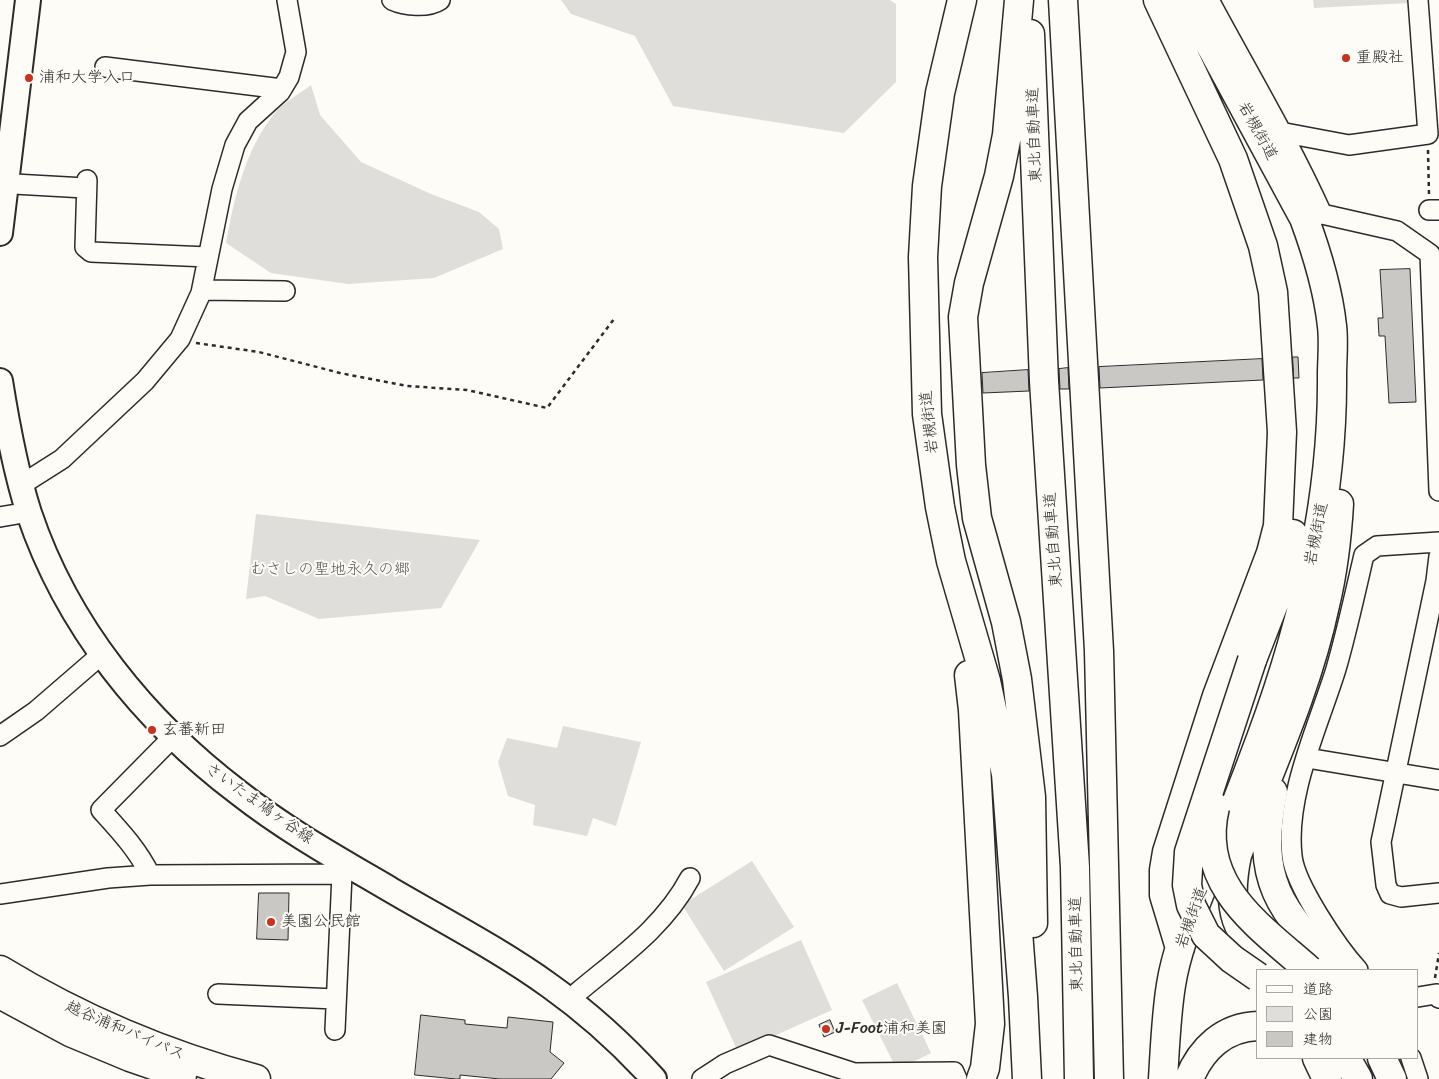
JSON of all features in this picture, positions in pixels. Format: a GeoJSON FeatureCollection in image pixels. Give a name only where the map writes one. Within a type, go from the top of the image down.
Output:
{"type":"FeatureCollection","features":[{"type":"Feature","properties":{"kind":"highway","name":"岩槻街道"},"geometry":{"type":"LineString","coordinates":[[962,0],[940,93],[927,186],[923,257],[927,414],[940,508],[951,561],[986,680],[1006,774],[1029,1079]]}},
{"type":"Feature","properties":{"kind":"highway"},"geometry":{"type":"LineString","coordinates":[[1019,0],[1007,136],[999,176],[969,283],[963,317],[971,465],[977,518],[1006,622],[1017,680],[1031,797],[1034,884],[1029,1079]]}},
{"type":"Feature","properties":{"kind":"highway","name":"東北自動車道"},"geometry":{"type":"LineString","coordinates":[[1029,0],[1044,381],[1075,867],[1079,1079]]}},
{"type":"Feature","properties":{"kind":"highway","name":"東北自動車道"},"geometry":{"type":"LineString","coordinates":[[1063,0],[1099,651],[1109,1079]]}},
{"type":"Feature","properties":{"kind":"highway"},"geometry":{"type":"LineString","coordinates":[[1158,0],[1233,159],[1263,246],[1273,292],[1282,432],[1278,526],[1271,553],[1217,696],[1167,852],[1164,895],[1180,948]]}},
{"type":"Feature","properties":{"kind":"highway","name":"岩槻街道"},"geometry":{"type":"LineString","coordinates":[[1163,1079],[1165,1033],[1171,984],[1180,948],[1265,728],[1283,674],[1308,582],[1318,535],[1331,449],[1333,328],[1313,216],[1186,0]]}},
{"type":"Feature","properties":{"kind":"highway"},"geometry":{"type":"LineString","coordinates":[[1275,969],[1253,950],[1239,929],[1232,907],[1232,881],[1237,855],[1295,704],[1322,620],[1336,542],[1341,480],[1343,418],[1340,368],[1333,328]]}},
{"type":"Feature","properties":{"kind":"highway"},"geometry":{"type":"LineString","coordinates":[[1256,975],[1232,959],[1206,934],[1191,906],[1187,886],[1190,852],[1252,660],[1287,564],[1296,517],[1295,495],[1282,432]]}},
{"type":"Feature","properties":{"kind":"highway"},"geometry":{"type":"LineString","coordinates":[[940,508],[951,592],[966,658],[973,710],[990,1024],[987,1058],[981,1079]]}},
{"type":"Feature","properties":{"kind":"highway"},"geometry":{"type":"LineString","coordinates":[[1252,660],[1213,816],[1213,855],[1218,872],[1234,899],[1246,913],[1308,969]]}},
{"type":"Feature","properties":{"kind":"highway"},"geometry":{"type":"LineString","coordinates":[[1295,704],[1274,787],[1266,839],[1268,864],[1272,885],[1281,905],[1303,934],[1338,969]]}},
{"type":"Feature","properties":{"kind":"highway","name":"越谷浦和バイパス"},"geometry":{"type":"LineString","coordinates":[[0,970],[40,994],[106,1026],[220,1070],[256,1079]]}},
{"type":"Feature","properties":{"kind":"highway","name":"越谷浦和バイパス"},"geometry":{"type":"LineString","coordinates":[[0,994],[70,1032],[130,1057],[193,1079]]}},
{"type":"Feature","properties":{"kind":"highway"},"geometry":{"type":"LineString","coordinates":[[1189,1079],[1202,1054],[1218,1039],[1232,1031],[1256,1026]]}},
{"type":"Feature","properties":{"kind":"highway"},"geometry":{"type":"LineString","coordinates":[[1317,1059],[1327,1079]]}},
{"type":"Feature","properties":{"kind":"highway"},"geometry":{"type":"LineString","coordinates":[[1347,1059],[1358,1079]]}},
{"type":"Feature","properties":{"kind":"highway"},"geometry":{"type":"LineString","coordinates":[[1361,1059],[1368,1079]]}},
{"type":"Feature","properties":{"kind":"highway"},"geometry":{"type":"LineString","coordinates":[[1382,1059],[1392,1079]]}},
{"type":"Feature","properties":{"kind":"highway"},"geometry":{"type":"LineString","coordinates":[[1397,1059],[1402,1079]]}},
{"type":"Feature","properties":{"kind":"main road"},"geometry":{"type":"LineString","coordinates":[[0,234],[3,179],[28,0]]}},
{"type":"Feature","properties":{"kind":"main road","name":"さいたま鳩ヶ谷線"},"geometry":{"type":"LineString","coordinates":[[0,381],[21,485],[29,512],[66,599],[121,680],[173,737],[240,795],[345,869],[494,950],[571,1001],[611,1035],[654,1079]]}},
{"type":"Feature","properties":{"kind":"street"},"geometry":{"type":"LineString","coordinates":[[21,485],[62,459],[145,381],[180,340],[202,290],[222,189],[235,145],[248,121],[282,89],[289,77],[296,52],[288,0]]}},
{"type":"Feature","properties":{"kind":"street"},"geometry":{"type":"LineString","coordinates":[[392,0],[402,4],[434,4],[440,0]]}},
{"type":"Feature","properties":{"kind":"street"},"geometry":{"type":"LineString","coordinates":[[1209,0],[1280,132],[1297,159],[1313,216],[1397,231],[1430,254],[1435,283],[1439,491]]}},
{"type":"Feature","properties":{"kind":"street"},"geometry":{"type":"LineString","coordinates":[[1280,132],[1349,145],[1433,134],[1431,50],[1418,0]]}},
{"type":"Feature","properties":{"kind":"street"},"geometry":{"type":"LineString","coordinates":[[104,67],[282,89]]}},
{"type":"Feature","properties":{"kind":"street"},"geometry":{"type":"LineString","coordinates":[[3,179],[14,184],[86,184],[85,247],[91,252],[208,257]]}},
{"type":"Feature","properties":{"kind":"street"},"geometry":{"type":"LineString","coordinates":[[202,290],[286,290]]}},
{"type":"Feature","properties":{"kind":"street"},"geometry":{"type":"LineString","coordinates":[[0,517],[29,512]]}},
{"type":"Feature","properties":{"kind":"street"},"geometry":{"type":"LineString","coordinates":[[1357,969],[1342,952],[1304,887],[1292,858],[1291,835],[1295,803],[1307,758],[1336,668],[1364,555],[1377,546],[1439,542]]}},
{"type":"Feature","properties":{"kind":"street"},"geometry":{"type":"LineString","coordinates":[[1439,556],[1436,581],[1381,842],[1386,884],[1390,894],[1401,898],[1439,893]]}},
{"type":"Feature","properties":{"kind":"street"},"geometry":{"type":"LineString","coordinates":[[0,736],[36,711],[102,654]]}},
{"type":"Feature","properties":{"kind":"street"},"geometry":{"type":"LineString","coordinates":[[150,875],[130,842],[101,810],[173,737]]}},
{"type":"Feature","properties":{"kind":"street"},"geometry":{"type":"LineString","coordinates":[[1307,758],[1439,780]]}},
{"type":"Feature","properties":{"kind":"street"},"geometry":{"type":"LineString","coordinates":[[0,894],[108,878],[345,869],[335,1030]]}},
{"type":"Feature","properties":{"kind":"street"},"geometry":{"type":"LineString","coordinates":[[571,1001],[578,992],[642,939],[669,912],[690,878]]}},
{"type":"Feature","properties":{"kind":"street"},"geometry":{"type":"LineString","coordinates":[[218,994],[336,999]]}},
{"type":"Feature","properties":{"kind":"street"},"geometry":{"type":"LineString","coordinates":[[702,1079],[725,1064],[768,1045],[854,1073],[954,1072],[957,1079]]}},
{"type":"Feature","properties":{"kind":"street"},"geometry":{"type":"LineString","coordinates":[[1411,1059],[1418,1079]]}},
{"type":"Feature","properties":{"kind":"path"},"geometry":{"type":"LineString","coordinates":[[180,340],[259,352],[340,373],[398,384],[467,390],[547,408],[614,319]]}},
{"type":"Feature","properties":{"kind":"path"},"geometry":{"type":"LineString","coordinates":[[1431,996],[1439,953]]}},
{"type":"Feature","properties":{"kind":"green space"},"geometry":{"type":"Polygon","coordinates":[[[561,0],[890,0],[896,4],[896,82],[844,133],[673,106],[635,36],[571,14],[561,0]]]}},
{"type":"Feature","properties":{"kind":"green space"},"geometry":{"type":"Polygon","coordinates":[[[1313,0],[1409,0],[1409,3],[1314,8],[1313,0]]]}},
{"type":"Feature","properties":{"kind":"green space"},"geometry":{"type":"Polygon","coordinates":[[[311,85],[320,115],[361,162],[431,194],[479,212],[499,229],[503,249],[434,278],[348,284],[271,273],[226,243],[237,192],[255,143],[274,114],[286,102],[311,85]]]}},
{"type":"Feature","properties":{"kind":"green space","name":"むさしの聖地永久の郷"},"geometry":{"type":"Polygon","coordinates":[[[256,514],[480,540],[441,608],[319,619],[265,596],[246,599],[256,514]]]}},
{"type":"Feature","properties":{"kind":"green space"},"geometry":{"type":"Polygon","coordinates":[[[563,726],[641,742],[616,826],[593,818],[587,836],[533,825],[535,805],[508,796],[498,762],[507,738],[557,748],[563,726]]]}},
{"type":"Feature","properties":{"kind":"green space"},"geometry":{"type":"Polygon","coordinates":[[[752,861],[794,927],[724,971],[682,905],[752,861]]]}},
{"type":"Feature","properties":{"kind":"green space"},"geometry":{"type":"Polygon","coordinates":[[[801,940],[832,1010],[738,1052],[706,982],[801,940]]]}},
{"type":"Feature","properties":{"kind":"green space"},"geometry":{"type":"Polygon","coordinates":[[[897,983],[931,1053],[897,1070],[862,1000],[897,983]]]}},
{"type":"Feature","properties":{"kind":"building"},"geometry":{"type":"Polygon","coordinates":[[[1410,269],[1416,402],[1389,403],[1385,336],[1379,336],[1378,318],[1383,318],[1380,270],[1410,269]]]}},
{"type":"Feature","properties":{"kind":"building"},"geometry":{"type":"Polygon","coordinates":[[[1293,357],[1298,357],[1299,378],[1294,378],[1293,357]]]}},
{"type":"Feature","properties":{"kind":"building"},"geometry":{"type":"Polygon","coordinates":[[[1262,359],[1263,380],[1100,388],[1099,367],[1262,359]]]}},
{"type":"Feature","properties":{"kind":"building"},"geometry":{"type":"Polygon","coordinates":[[[1068,368],[1069,389],[1060,389],[1059,369],[1068,368]]]}},
{"type":"Feature","properties":{"kind":"building"},"geometry":{"type":"Polygon","coordinates":[[[1028,370],[1029,391],[983,393],[982,373],[1028,370]]]}},
{"type":"Feature","properties":{"kind":"building"},"geometry":{"type":"Polygon","coordinates":[[[259,893],[289,893],[288,940],[257,939],[259,893]]]}},
{"type":"Feature","properties":{"kind":"building"},"geometry":{"type":"Polygon","coordinates":[[[421,1015],[465,1020],[465,1024],[507,1028],[508,1017],[553,1022],[550,1052],[564,1063],[551,1079],[500,1079],[460,1075],[460,1079],[456,1079],[415,1075],[421,1015]]]}},
{"type":"Feature","properties":{"kind":"building"},"geometry":{"type":"Polygon","coordinates":[[[830,1020],[835,1032],[824,1037],[819,1025],[830,1020]]]}},
{"type":"Feature","properties":{"kind":"place","name":"重殿社"},"geometry":{"type":"Point","coordinates":[1346,58]}},
{"type":"Feature","properties":{"kind":"place","name":"浦和大学入口"},"geometry":{"type":"Point","coordinates":[29,78]}},
{"type":"Feature","properties":{"kind":"place","name":"玄蕃新田"},"geometry":{"type":"Point","coordinates":[152,730]}},
{"type":"Feature","properties":{"kind":"place","name":"美園公民館"},"geometry":{"type":"Point","coordinates":[271,922]}},
{"type":"Feature","properties":{"kind":"place","name":"J-Foot浦和美園"},"geometry":{"type":"Point","coordinates":[826,1029]}}]}
